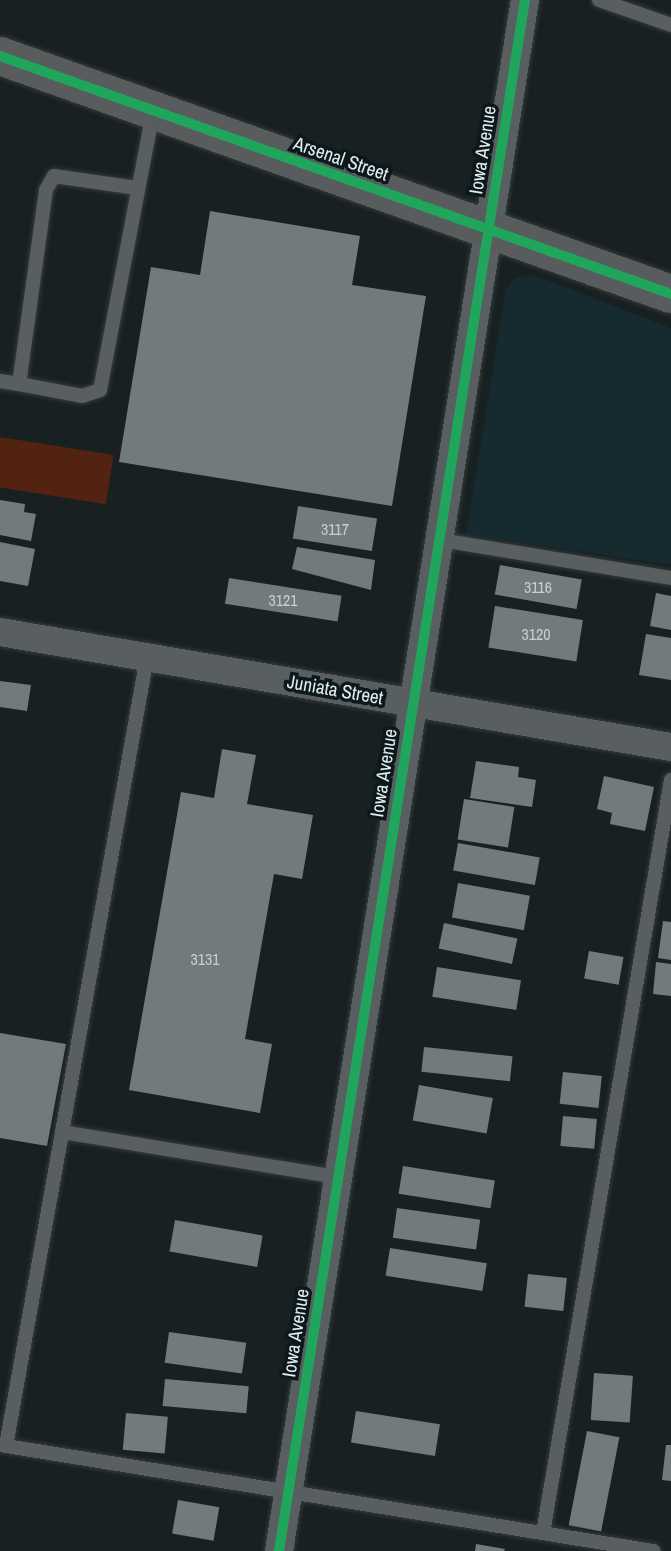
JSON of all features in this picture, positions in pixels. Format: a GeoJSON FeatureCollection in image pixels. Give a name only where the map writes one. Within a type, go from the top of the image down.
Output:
{"type":"FeatureCollection","features":[{"type":"Feature","properties":{"kind":"main road","name":"Arsenal Street"},"geometry":{"type":"LineString","coordinates":[[0,56],[671,295]]}},
{"type":"Feature","properties":{"kind":"street","name":"Iowa Avenue"},"geometry":{"type":"LineString","coordinates":[[279,1551],[526,0]]}},
{"type":"Feature","properties":{"kind":"street","name":"Juniata Street"},"geometry":{"type":"LineString","coordinates":[[0,632],[671,747]]}},
{"type":"Feature","properties":{"kind":"lane"},"geometry":{"type":"LineString","coordinates":[[599,0],[671,25]]}},
{"type":"Feature","properties":{"kind":"lane"},"geometry":{"type":"LineString","coordinates":[[0,381],[82,396],[100,390],[153,111]]}},
{"type":"Feature","properties":{"kind":"lane"},"geometry":{"type":"LineString","coordinates":[[19,384],[46,190],[54,176],[137,188]]}},
{"type":"Feature","properties":{"kind":"lane"},"geometry":{"type":"LineString","coordinates":[[441,540],[671,578]]}},
{"type":"Feature","properties":{"kind":"lane"},"geometry":{"type":"LineString","coordinates":[[147,657],[3,1446],[653,1551]]}},
{"type":"Feature","properties":{"kind":"lane"},"geometry":{"type":"LineString","coordinates":[[543,1533],[671,780]]}},
{"type":"Feature","properties":{"kind":"lane"},"geometry":{"type":"LineString","coordinates":[[62,1132],[338,1177]]}},
{"type":"Feature","properties":{"kind":"shaded area"},"geometry":{"type":"Polygon","coordinates":[[[536,276],[671,328],[671,565],[466,534],[506,290],[515,277],[536,276]]]}},
{"type":"Feature","properties":{"kind":"shaded area"},"geometry":{"type":"Polygon","coordinates":[[[0,437],[114,455],[106,504],[0,488],[0,437]]]}},
{"type":"Feature","properties":{"kind":"building"},"geometry":{"type":"Polygon","coordinates":[[[210,211],[360,236],[352,285],[426,296],[392,506],[119,462],[151,267],[200,275],[210,211]]]}},
{"type":"Feature","properties":{"kind":"building"},"geometry":{"type":"Polygon","coordinates":[[[0,500],[25,504],[24,512],[36,514],[31,541],[0,535],[0,500]]]}},
{"type":"Feature","properties":{"kind":"building"},"geometry":{"type":"Polygon","coordinates":[[[298,506],[377,519],[372,551],[293,539],[298,506]]]}},
{"type":"Feature","properties":{"kind":"building"},"geometry":{"type":"Polygon","coordinates":[[[0,542],[35,549],[28,586],[0,581],[0,542]]]}},
{"type":"Feature","properties":{"kind":"building"},"geometry":{"type":"Polygon","coordinates":[[[297,547],[375,560],[371,590],[292,569],[297,547]]]}},
{"type":"Feature","properties":{"kind":"building"},"geometry":{"type":"Polygon","coordinates":[[[500,565],[582,579],[577,609],[495,595],[500,565]]]}},
{"type":"Feature","properties":{"kind":"building"},"geometry":{"type":"Polygon","coordinates":[[[229,578],[342,596],[338,622],[225,604],[229,578]]]}},
{"type":"Feature","properties":{"kind":"building"},"geometry":{"type":"Polygon","coordinates":[[[656,593],[671,596],[671,630],[650,626],[656,593]]]}},
{"type":"Feature","properties":{"kind":"building"},"geometry":{"type":"Polygon","coordinates":[[[495,606],[583,620],[576,661],[488,647],[495,606]]]}},
{"type":"Feature","properties":{"kind":"building"},"geometry":{"type":"Polygon","coordinates":[[[646,634],[671,638],[671,680],[639,675],[646,634]]]}},
{"type":"Feature","properties":{"kind":"building"},"geometry":{"type":"Polygon","coordinates":[[[0,681],[31,685],[27,711],[0,707],[0,681]]]}},
{"type":"Feature","properties":{"kind":"building"},"geometry":{"type":"Polygon","coordinates":[[[222,749],[256,755],[247,804],[313,815],[302,879],[274,874],[245,1039],[272,1044],[260,1113],[129,1090],[181,792],[214,798],[222,749]]]}},
{"type":"Feature","properties":{"kind":"building"},"geometry":{"type":"Polygon","coordinates":[[[476,761],[519,767],[518,777],[536,780],[532,807],[470,798],[476,761]]]}},
{"type":"Feature","properties":{"kind":"building"},"geometry":{"type":"Polygon","coordinates":[[[604,776],[654,787],[645,831],[610,824],[612,813],[597,809],[604,776]]]}},
{"type":"Feature","properties":{"kind":"building"},"geometry":{"type":"Polygon","coordinates":[[[464,799],[514,807],[508,847],[458,839],[464,799]]]}},
{"type":"Feature","properties":{"kind":"building"},"geometry":{"type":"Polygon","coordinates":[[[458,843],[540,857],[535,885],[453,871],[458,843]]]}},
{"type":"Feature","properties":{"kind":"building"},"geometry":{"type":"Polygon","coordinates":[[[458,883],[530,896],[524,930],[452,917],[458,883]]]}},
{"type":"Feature","properties":{"kind":"building"},"geometry":{"type":"Polygon","coordinates":[[[663,921],[671,922],[671,960],[658,958],[663,921]]]}},
{"type":"Feature","properties":{"kind":"building"},"geometry":{"type":"Polygon","coordinates":[[[444,923],[517,939],[512,964],[439,948],[444,923]]]}},
{"type":"Feature","properties":{"kind":"building"},"geometry":{"type":"Polygon","coordinates":[[[589,951],[623,957],[619,985],[584,979],[589,951]]]}},
{"type":"Feature","properties":{"kind":"building"},"geometry":{"type":"Polygon","coordinates":[[[656,962],[671,964],[671,996],[653,994],[656,962]]]}},
{"type":"Feature","properties":{"kind":"building"},"geometry":{"type":"Polygon","coordinates":[[[437,967],[521,980],[516,1010],[432,997],[437,967]]]}},
{"type":"Feature","properties":{"kind":"building"},"geometry":{"type":"Polygon","coordinates":[[[0,1033],[66,1044],[47,1146],[0,1138],[0,1033]]]}},
{"type":"Feature","properties":{"kind":"building"},"geometry":{"type":"Polygon","coordinates":[[[424,1047],[513,1056],[510,1081],[421,1072],[424,1047]]]}},
{"type":"Feature","properties":{"kind":"building"},"geometry":{"type":"Polygon","coordinates":[[[563,1072],[602,1076],[598,1108],[560,1104],[563,1072]]]}},
{"type":"Feature","properties":{"kind":"building"},"geometry":{"type":"Polygon","coordinates":[[[419,1085],[493,1098],[487,1133],[413,1120],[419,1085]]]}},
{"type":"Feature","properties":{"kind":"building"},"geometry":{"type":"Polygon","coordinates":[[[563,1116],[597,1119],[594,1149],[560,1146],[563,1116]]]}},
{"type":"Feature","properties":{"kind":"building"},"geometry":{"type":"Polygon","coordinates":[[[403,1166],[495,1181],[490,1208],[399,1194],[403,1166]]]}},
{"type":"Feature","properties":{"kind":"building"},"geometry":{"type":"Polygon","coordinates":[[[397,1208],[480,1220],[476,1249],[393,1238],[397,1208]]]}},
{"type":"Feature","properties":{"kind":"building"},"geometry":{"type":"Polygon","coordinates":[[[175,1220],[263,1235],[257,1267],[169,1252],[175,1220]]]}},
{"type":"Feature","properties":{"kind":"building"},"geometry":{"type":"Polygon","coordinates":[[[390,1248],[487,1263],[482,1291],[386,1276],[390,1248]]]}},
{"type":"Feature","properties":{"kind":"building"},"geometry":{"type":"Polygon","coordinates":[[[528,1274],[567,1278],[563,1311],[525,1307],[528,1274]]]}},
{"type":"Feature","properties":{"kind":"building"},"geometry":{"type":"Polygon","coordinates":[[[169,1332],[246,1343],[242,1374],[165,1363],[169,1332]]]}},
{"type":"Feature","properties":{"kind":"building"},"geometry":{"type":"Polygon","coordinates":[[[594,1373],[633,1376],[630,1423],[591,1420],[594,1373]]]}},
{"type":"Feature","properties":{"kind":"building"},"geometry":{"type":"Polygon","coordinates":[[[165,1379],[249,1386],[246,1413],[163,1406],[165,1379]]]}},
{"type":"Feature","properties":{"kind":"building"},"geometry":{"type":"Polygon","coordinates":[[[356,1411],[440,1424],[435,1456],[351,1443],[356,1411]]]}},
{"type":"Feature","properties":{"kind":"building"},"geometry":{"type":"Polygon","coordinates":[[[126,1413],[168,1417],[165,1454],[123,1450],[126,1413]]]}},
{"type":"Feature","properties":{"kind":"building"},"geometry":{"type":"Polygon","coordinates":[[[587,1431],[619,1437],[601,1532],[569,1525],[587,1431]]]}},
{"type":"Feature","properties":{"kind":"building"},"geometry":{"type":"Polygon","coordinates":[[[666,1445],[671,1445],[671,1481],[662,1480],[666,1445]]]}},
{"type":"Feature","properties":{"kind":"building"},"geometry":{"type":"Polygon","coordinates":[[[178,1500],[219,1507],[213,1541],[172,1533],[178,1500]]]}},
{"type":"Feature","properties":{"kind":"building"},"geometry":{"type":"Polygon","coordinates":[[[476,1544],[505,1549],[475,1551],[476,1544]]]}},
{"type":"Feature","properties":{"kind":"cycle path"},"geometry":{"type":"LineString","coordinates":[[279,1551],[525,0]]}},
{"type":"Feature","properties":{"kind":"cycle path"},"geometry":{"type":"LineString","coordinates":[[0,56],[671,294]]}}]}
